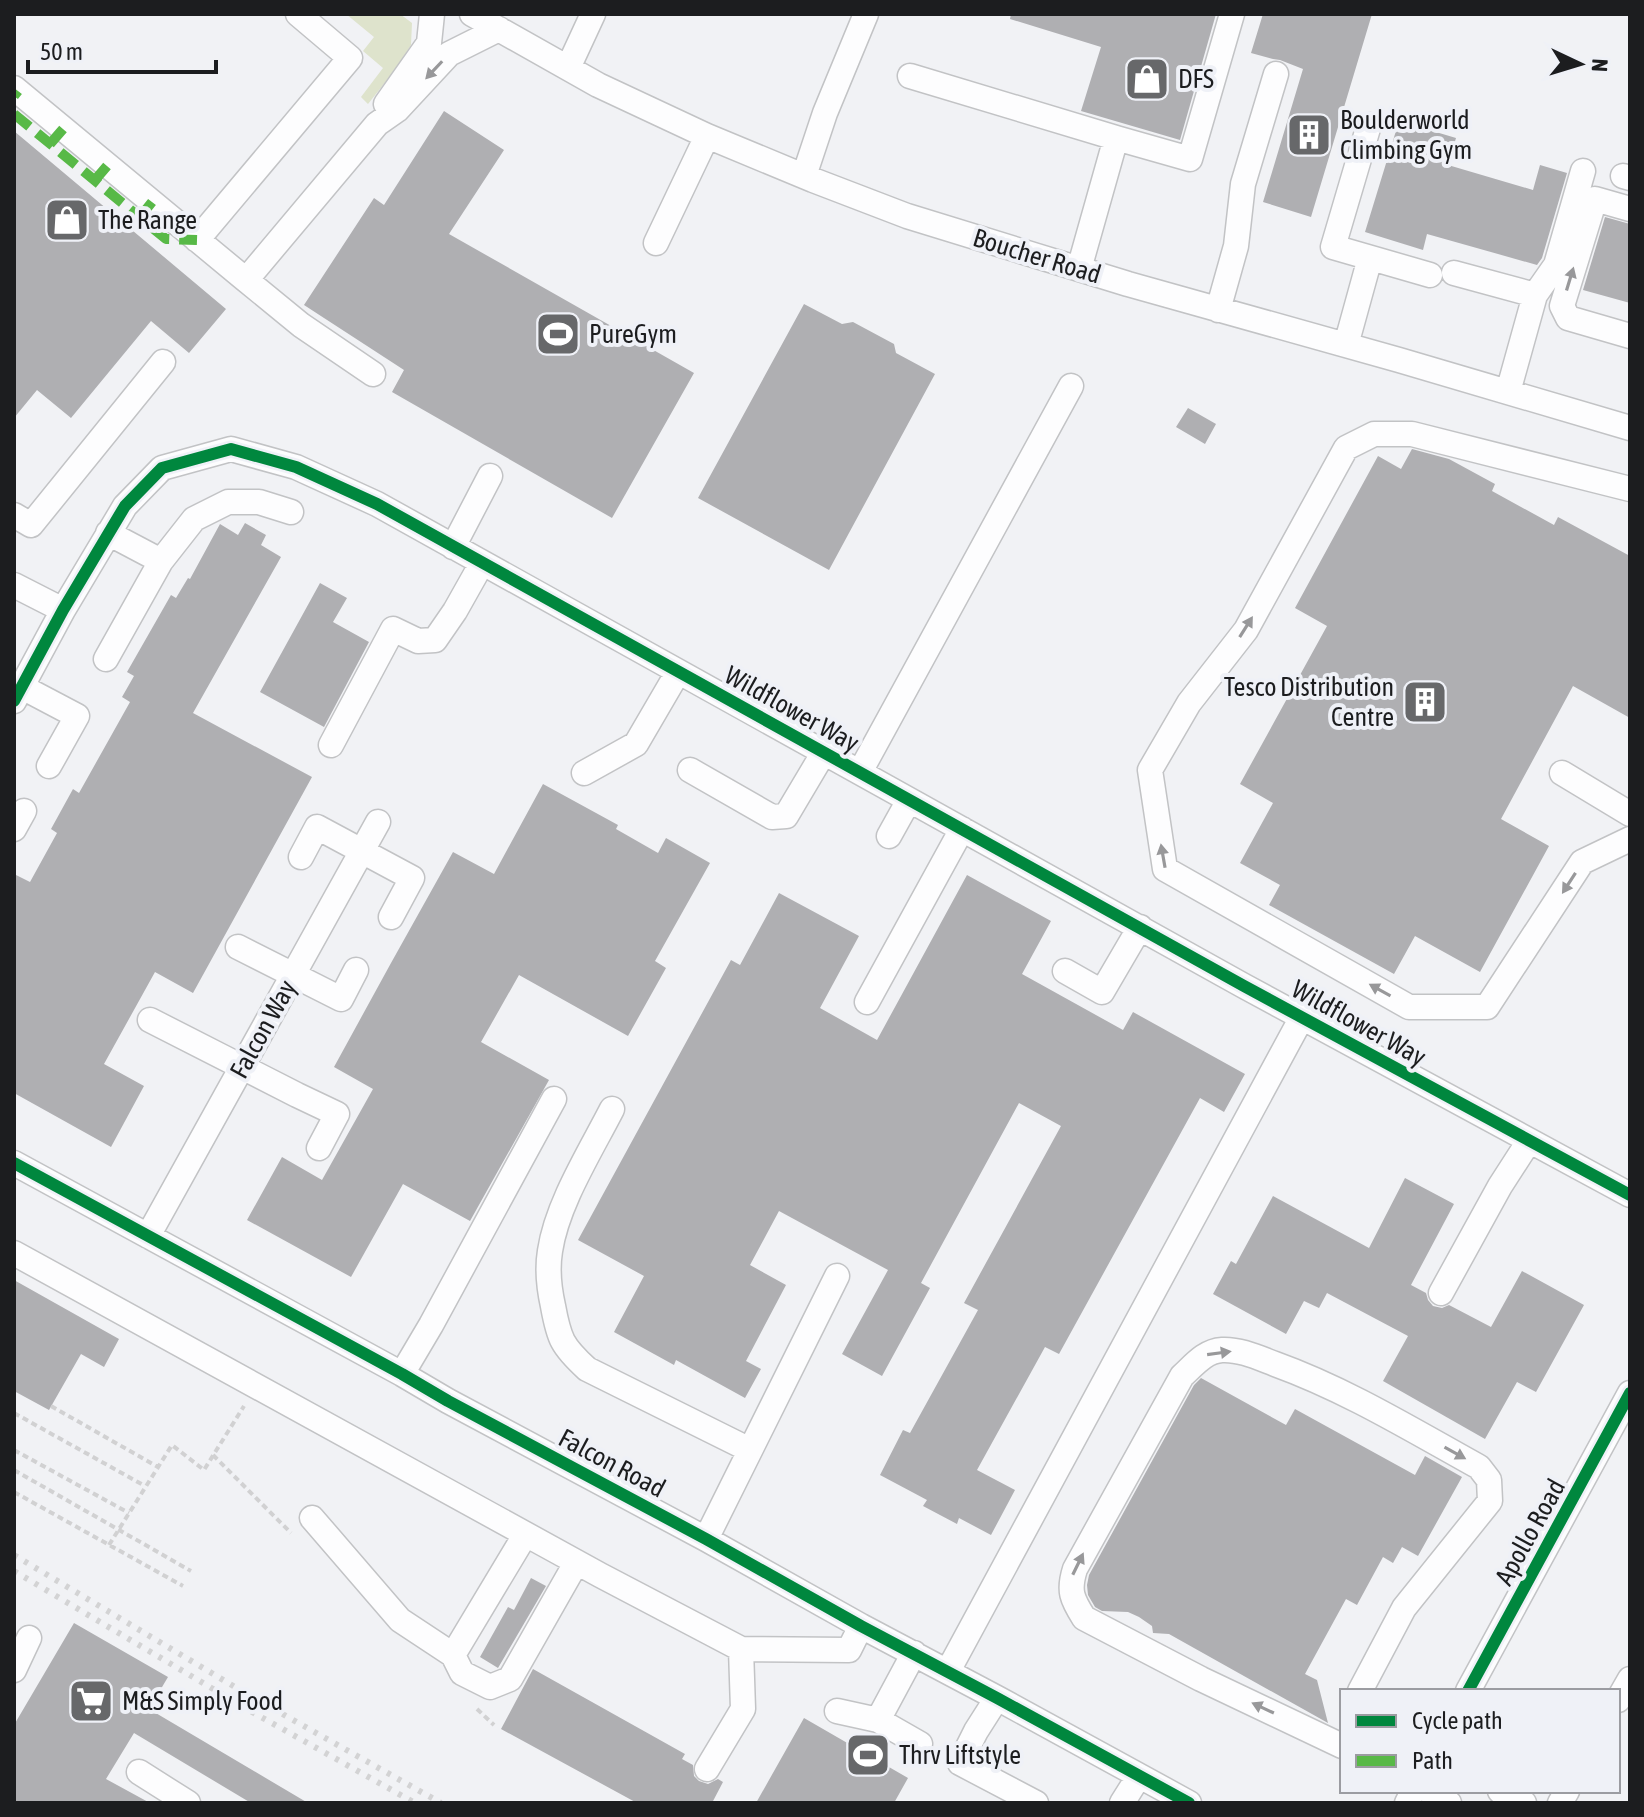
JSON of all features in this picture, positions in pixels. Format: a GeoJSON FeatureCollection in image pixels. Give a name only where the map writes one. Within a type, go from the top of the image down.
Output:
{"type":"FeatureCollection","features":[{"type":"Feature","properties":{"kind":"street"},"geometry":{"type":"LineString","coordinates":[[197,240],[350,58],[298,14]]}},
{"type":"Feature","properties":{"kind":"street"},"geometry":{"type":"LineString","coordinates":[[377,124],[389,98],[429,43],[432,14]]}},
{"type":"Feature","properties":{"kind":"street","name":"Boucher Road"},"geometry":{"type":"LineString","coordinates":[[472,14],[598,85],[707,136],[907,216],[1218,310],[1630,428]]}},
{"type":"Feature","properties":{"kind":"street"},"geometry":{"type":"LineString","coordinates":[[568,68],[593,14]]}},
{"type":"Feature","properties":{"kind":"street"},"geometry":{"type":"LineString","coordinates":[[804,176],[825,113],[866,14]]}},
{"type":"Feature","properties":{"kind":"street"},"geometry":{"type":"LineString","coordinates":[[910,76],[1190,159],[1232,14]]}},
{"type":"Feature","properties":{"kind":"street"},"geometry":{"type":"LineString","coordinates":[[246,280],[377,124],[397,110],[449,54],[499,29]]}},
{"type":"Feature","properties":{"kind":"street"},"geometry":{"type":"LineString","coordinates":[[1218,310],[1236,246],[1243,184],[1276,74]]}},
{"type":"Feature","properties":{"kind":"street"},"geometry":{"type":"LineString","coordinates":[[14,88],[301,325],[373,374]]}},
{"type":"Feature","properties":{"kind":"street"},"geometry":{"type":"LineString","coordinates":[[1369,125],[1333,247],[1535,295]]}},
{"type":"Feature","properties":{"kind":"street"},"geometry":{"type":"LineString","coordinates":[[656,243],[707,136]]}},
{"type":"Feature","properties":{"kind":"street"},"geometry":{"type":"LineString","coordinates":[[1079,269],[1116,138]]}},
{"type":"Feature","properties":{"kind":"street"},"geometry":{"type":"LineString","coordinates":[[1508,392],[1535,295],[1556,265],[1583,171]]}},
{"type":"Feature","properties":{"kind":"street"},"geometry":{"type":"LineString","coordinates":[[1630,209],[1595,199],[1562,306],[1568,318],[1630,336]]}},
{"type":"Feature","properties":{"kind":"street"},"geometry":{"type":"LineString","coordinates":[[1346,345],[1370,258]]}},
{"type":"Feature","properties":{"kind":"street"},"geometry":{"type":"LineString","coordinates":[[14,515],[31,525],[163,362]]}},
{"type":"Feature","properties":{"kind":"street"},"geometry":{"type":"LineString","coordinates":[[860,772],[1071,386]]}},
{"type":"Feature","properties":{"kind":"street"},"geometry":{"type":"LineString","coordinates":[[1630,489],[1412,434],[1374,434],[1346,448],[1246,630],[1189,703],[1150,770],[1165,869],[1409,1007],[1487,1007],[1582,862],[1630,839]]}},
{"type":"Feature","properties":{"kind":"street","name":"Wildflower Way"},"geometry":{"type":"LineString","coordinates":[[18,694],[63,610],[125,506],[162,468],[231,449],[296,467],[377,504],[1302,1017],[1630,1195]]}},
{"type":"Feature","properties":{"kind":"street"},"geometry":{"type":"LineString","coordinates":[[453,547],[490,476]]}},
{"type":"Feature","properties":{"kind":"street"},"geometry":{"type":"LineString","coordinates":[[106,659],[161,561],[194,519],[228,502],[259,502],[291,512]]}},
{"type":"Feature","properties":{"kind":"street"},"geometry":{"type":"LineString","coordinates":[[108,533],[161,561]]}},
{"type":"Feature","properties":{"kind":"street"},"geometry":{"type":"LineString","coordinates":[[331,745],[393,629],[418,641],[435,640],[482,563]]}},
{"type":"Feature","properties":{"kind":"street"},"geometry":{"type":"LineString","coordinates":[[14,585],[63,610]]}},
{"type":"Feature","properties":{"kind":"street"},"geometry":{"type":"LineString","coordinates":[[584,773],[636,744],[678,672]]}},
{"type":"Feature","properties":{"kind":"street"},"geometry":{"type":"LineString","coordinates":[[18,694],[77,716],[49,766]]}},
{"type":"Feature","properties":{"kind":"street"},"geometry":{"type":"LineString","coordinates":[[690,770],[772,817],[786,816],[824,752]]}},
{"type":"Feature","properties":{"kind":"street"},"geometry":{"type":"LineString","coordinates":[[1562,773],[1630,814]]}},
{"type":"Feature","properties":{"kind":"street"},"geometry":{"type":"LineString","coordinates":[[889,836],[909,800]]}},
{"type":"Feature","properties":{"kind":"street","name":"Falcon Way"},"geometry":{"type":"LineString","coordinates":[[148,1236],[378,822]]}},
{"type":"Feature","properties":{"kind":"street"},"geometry":{"type":"LineString","coordinates":[[301,857],[317,827],[412,878],[391,917]]}},
{"type":"Feature","properties":{"kind":"street"},"geometry":{"type":"LineString","coordinates":[[867,1002],[962,829]]}},
{"type":"Feature","properties":{"kind":"street"},"geometry":{"type":"LineString","coordinates":[[1065,971],[1102,992],[1140,927]]}},
{"type":"Feature","properties":{"kind":"street"},"geometry":{"type":"LineString","coordinates":[[238,947],[341,999],[356,970]]}},
{"type":"Feature","properties":{"kind":"street"},"geometry":{"type":"LineString","coordinates":[[948,1671],[1302,1017]]}},
{"type":"Feature","properties":{"kind":"street"},"geometry":{"type":"LineString","coordinates":[[150,1020],[337,1114],[319,1148]]}},
{"type":"Feature","properties":{"kind":"street"},"geometry":{"type":"LineString","coordinates":[[402,1374],[554,1099]]}},
{"type":"Feature","properties":{"kind":"street"},"geometry":{"type":"LineString","coordinates":[[612,1109],[563,1205],[550,1251],[548,1279],[559,1332],[567,1351],[587,1369],[750,1450]]}},
{"type":"Feature","properties":{"kind":"street"},"geometry":{"type":"LineString","coordinates":[[1441,1293],[1500,1186],[1529,1141]]}},
{"type":"Feature","properties":{"kind":"street","name":"Falcon Road"},"geometry":{"type":"LineString","coordinates":[[14,1163],[1189,1803]]}},
{"type":"Feature","properties":{"kind":"street"},"geometry":{"type":"LineString","coordinates":[[14,1253],[576,1563],[741,1649],[849,1650],[861,1626]]}},
{"type":"Feature","properties":{"kind":"street"},"geometry":{"type":"LineString","coordinates":[[706,1539],[837,1276]]}},
{"type":"Feature","properties":{"kind":"street"},"geometry":{"type":"LineString","coordinates":[[1339,1738],[1201,1679],[1084,1618],[1074,1602],[1070,1586],[1075,1569],[1182,1376],[1203,1356],[1221,1350],[1243,1352],[1294,1371],[1379,1411],[1479,1467],[1489,1480],[1490,1501],[1404,1608],[1361,1689]]}},
{"type":"Feature","properties":{"kind":"street","name":"Apollo Road"},"geometry":{"type":"LineString","coordinates":[[1469,1689],[1620,1435],[1630,1393]]}},
{"type":"Feature","properties":{"kind":"street"},"geometry":{"type":"LineString","coordinates":[[312,1518],[400,1620],[453,1655],[462,1673],[490,1687],[510,1679],[576,1563]]}},
{"type":"Feature","properties":{"kind":"street"},"geometry":{"type":"LineString","coordinates":[[453,1655],[525,1535]]}},
{"type":"Feature","properties":{"kind":"street"},"geometry":{"type":"LineString","coordinates":[[14,1670],[29,1638]]}},
{"type":"Feature","properties":{"kind":"street"},"geometry":{"type":"LineString","coordinates":[[707,1769],[743,1709],[741,1649]]}},
{"type":"Feature","properties":{"kind":"street"},"geometry":{"type":"LineString","coordinates":[[878,1720],[914,1653]]}},
{"type":"Feature","properties":{"kind":"street"},"geometry":{"type":"LineString","coordinates":[[1620,1696],[1630,1679]]}},
{"type":"Feature","properties":{"kind":"street"},"geometry":{"type":"LineString","coordinates":[[997,1698],[960,1763],[1036,1803]]}},
{"type":"Feature","properties":{"kind":"street"},"geometry":{"type":"LineString","coordinates":[[837,1711],[878,1720],[920,1744]]}},
{"type":"Feature","properties":{"kind":"street"},"geometry":{"type":"LineString","coordinates":[[139,1772],[188,1803]]}},
{"type":"Feature","properties":{"kind":"street"},"geometry":{"type":"LineString","coordinates":[[1122,1803],[1139,1776]]}},
{"type":"Feature","properties":{"kind":"street"},"geometry":{"type":"LineString","coordinates":[[1504,1793],[1524,1803]]}},
{"type":"Feature","properties":{"kind":"path"},"geometry":{"type":"LineString","coordinates":[[109,1545],[172,1445],[204,1470],[256,1387]]}},
{"type":"Feature","properties":{"kind":"path"},"geometry":{"type":"LineString","coordinates":[[51,1406],[158,1467]]}},
{"type":"Feature","properties":{"kind":"path"},"geometry":{"type":"LineString","coordinates":[[14,1413],[146,1486]]}},
{"type":"Feature","properties":{"kind":"path"},"geometry":{"type":"LineString","coordinates":[[14,1450],[129,1513]]}},
{"type":"Feature","properties":{"kind":"path"},"geometry":{"type":"LineString","coordinates":[[14,1470],[191,1571]]}},
{"type":"Feature","properties":{"kind":"path"},"geometry":{"type":"LineString","coordinates":[[14,1492],[183,1586]]}},
{"type":"Feature","properties":{"kind":"green space"},"geometry":{"type":"Polygon","coordinates":[[[346,14],[400,14],[412,23],[411,45],[368,104],[361,97],[383,68],[363,51],[374,37],[346,14]]]}},
{"type":"Feature","properties":{"kind":"building","name":"DFS"},"geometry":{"type":"Polygon","coordinates":[[[1011,14],[1216,14],[1180,140],[1081,111],[1101,47],[1010,19],[1011,14]]]}},
{"type":"Feature","properties":{"kind":"building","name":"Boulderworld Climbing Gym"},"geometry":{"type":"Polygon","coordinates":[[[1263,14],[1372,14],[1311,217],[1263,202],[1303,69],[1251,53],[1263,14]]]}},
{"type":"Feature","properties":{"kind":"building"},"geometry":{"type":"Polygon","coordinates":[[[444,111],[504,150],[449,234],[694,373],[612,518],[392,392],[404,370],[304,305],[374,198],[384,205],[444,111]]]}},
{"type":"Feature","properties":{"kind":"building"},"geometry":{"type":"Polygon","coordinates":[[[1399,121],[1456,138],[1448,165],[1533,190],[1540,165],[1567,173],[1542,258],[1537,265],[1427,234],[1423,250],[1365,232],[1399,121]]]}},
{"type":"Feature","properties":{"kind":"building","name":"The Range"},"geometry":{"type":"Polygon","coordinates":[[[14,131],[226,309],[189,353],[151,321],[71,418],[37,390],[14,418],[14,131]]]}},
{"type":"Feature","properties":{"kind":"building"},"geometry":{"type":"Polygon","coordinates":[[[1605,217],[1630,224],[1630,303],[1583,290],[1605,217]]]}},
{"type":"Feature","properties":{"kind":"building"},"geometry":{"type":"Polygon","coordinates":[[[804,304],[842,324],[853,322],[894,344],[896,353],[935,374],[829,570],[698,498],[804,304]]]}},
{"type":"Feature","properties":{"kind":"building"},"geometry":{"type":"Polygon","coordinates":[[[1188,408],[1216,424],[1205,444],[1176,427],[1188,408]]]}},
{"type":"Feature","properties":{"kind":"building","name":"Tesco Distribution Centre"},"geometry":{"type":"Polygon","coordinates":[[[1412,449],[1449,459],[1495,484],[1492,491],[1554,525],[1558,517],[1630,556],[1630,718],[1573,686],[1501,819],[1549,846],[1480,972],[1415,936],[1394,974],[1269,905],[1280,885],[1240,863],[1273,803],[1240,784],[1327,626],[1295,608],[1378,456],[1401,469],[1412,449]]]}},
{"type":"Feature","properties":{"kind":"building"},"geometry":{"type":"Polygon","coordinates":[[[245,523],[266,535],[261,545],[281,557],[193,713],[312,777],[193,993],[155,972],[104,1064],[144,1086],[111,1147],[14,1093],[14,874],[30,882],[57,833],[51,829],[73,789],[79,793],[130,702],[122,697],[134,676],[127,672],[171,595],[176,598],[190,579],[220,524],[238,535],[245,523]]]}},
{"type":"Feature","properties":{"kind":"building"},"geometry":{"type":"Polygon","coordinates":[[[320,583],[347,598],[333,622],[369,642],[324,727],[260,692],[320,583]]]}},
{"type":"Feature","properties":{"kind":"building"},"geometry":{"type":"Polygon","coordinates":[[[543,784],[618,825],[616,829],[658,853],[666,838],[710,863],[655,961],[666,968],[628,1036],[519,975],[481,1042],[549,1080],[470,1221],[403,1184],[351,1277],[247,1220],[282,1157],[322,1180],[373,1089],[334,1067],[391,963],[453,852],[494,874],[543,784]]]}},
{"type":"Feature","properties":{"kind":"building"},"geometry":{"type":"Polygon","coordinates":[[[967,875],[1051,921],[1022,974],[1123,1030],[1133,1012],[1245,1074],[1224,1112],[1200,1098],[1059,1354],[1045,1347],[977,1470],[1015,1490],[991,1535],[959,1518],[957,1524],[923,1506],[927,1500],[880,1475],[903,1430],[910,1433],[978,1310],[964,1303],[1061,1126],[1019,1103],[921,1283],[930,1288],[882,1376],[842,1354],[888,1270],[779,1211],[750,1265],[786,1285],[746,1361],[761,1369],[745,1398],[676,1360],[674,1365],[614,1332],[644,1276],[578,1240],[731,960],[740,965],[779,893],[859,936],[820,1008],[877,1040],[967,875]]]}},
{"type":"Feature","properties":{"kind":"building"},"geometry":{"type":"Polygon","coordinates":[[[1405,1178],[1454,1204],[1411,1285],[1426,1293],[1433,1306],[1442,1308],[1449,1305],[1491,1327],[1522,1271],[1584,1305],[1536,1392],[1517,1382],[1485,1439],[1383,1381],[1408,1336],[1327,1293],[1319,1308],[1304,1301],[1286,1334],[1213,1294],[1231,1261],[1236,1264],[1273,1196],[1369,1248],[1405,1178]]]}},
{"type":"Feature","properties":{"kind":"building"},"geometry":{"type":"Polygon","coordinates":[[[14,1280],[119,1339],[104,1367],[81,1354],[49,1410],[14,1391],[14,1280]]]}},
{"type":"Feature","properties":{"kind":"building"},"geometry":{"type":"Polygon","coordinates":[[[1201,1378],[1286,1425],[1295,1409],[1415,1475],[1425,1456],[1462,1477],[1418,1556],[1402,1547],[1393,1563],[1383,1557],[1357,1605],[1346,1599],[1305,1674],[1317,1680],[1328,1723],[1169,1634],[1153,1633],[1152,1626],[1139,1617],[1128,1612],[1102,1611],[1095,1607],[1088,1595],[1089,1575],[1194,1385],[1201,1378]]]}},
{"type":"Feature","properties":{"kind":"building"},"geometry":{"type":"Polygon","coordinates":[[[531,1578],[546,1586],[498,1668],[480,1657],[508,1607],[514,1610],[531,1578]]]}},
{"type":"Feature","properties":{"kind":"building","name":"M&S Simply Food"},"geometry":{"type":"Polygon","coordinates":[[[74,1623],[168,1677],[149,1709],[308,1803],[251,1803],[134,1733],[106,1779],[150,1803],[14,1803],[14,1725],[74,1623]]]}},
{"type":"Feature","properties":{"kind":"building"},"geometry":{"type":"Polygon","coordinates":[[[533,1669],[685,1754],[682,1759],[693,1765],[694,1776],[699,1781],[708,1784],[718,1779],[723,1782],[712,1803],[637,1803],[501,1729],[533,1669]]]}},
{"type":"Feature","properties":{"kind":"building"},"geometry":{"type":"Polygon","coordinates":[[[804,1718],[908,1778],[894,1803],[756,1803],[804,1718]]]}},
{"type":"Feature","properties":{"kind":"railway"},"geometry":{"type":"LineString","coordinates":[[14,1555],[245,1693],[441,1803]]}},
{"type":"Feature","properties":{"kind":"railway"},"geometry":{"type":"LineString","coordinates":[[14,1571],[252,1712],[415,1803]]}},
{"type":"Feature","properties":{"kind":"marked path"},"geometry":{"type":"LineString","coordinates":[[14,96],[18,91]]}},
{"type":"Feature","properties":{"kind":"marked path"},"geometry":{"type":"LineString","coordinates":[[14,114],[166,239],[197,240]]}},
{"type":"Feature","properties":{"kind":"marked path"},"geometry":{"type":"LineString","coordinates":[[50,144],[63,129]]}},
{"type":"Feature","properties":{"kind":"marked path"},"geometry":{"type":"LineString","coordinates":[[95,180],[107,166]]}},
{"type":"Feature","properties":{"kind":"marked path"},"geometry":{"type":"LineString","coordinates":[[140,217],[152,202]]}},
{"type":"Feature","properties":{"kind":"cycle path"},"geometry":{"type":"LineString","coordinates":[[14,701],[63,610],[125,506],[162,468],[231,449],[296,467],[377,504],[1244,986],[1630,1195]]}},
{"type":"Feature","properties":{"kind":"cycle path"},"geometry":{"type":"LineString","coordinates":[[14,1163],[1189,1803]]}},
{"type":"Feature","properties":{"kind":"cycle path"},"geometry":{"type":"LineString","coordinates":[[1469,1689],[1630,1393]]}},
{"type":"Feature","properties":{"kind":"place","name":"DFS"},"geometry":{"type":"Point","coordinates":[1147,79]}},
{"type":"Feature","properties":{"kind":"place","name":"Boulderworld Climbing Gym"},"geometry":{"type":"Point","coordinates":[1309,135]}},
{"type":"Feature","properties":{"kind":"place","name":"The Range"},"geometry":{"type":"Point","coordinates":[67,220]}},
{"type":"Feature","properties":{"kind":"place","name":"PureGym"},"geometry":{"type":"Point","coordinates":[558,334]}},
{"type":"Feature","properties":{"kind":"place","name":"Tesco Distribution Centre"},"geometry":{"type":"Point","coordinates":[1425,702]}},
{"type":"Feature","properties":{"kind":"place","name":"M&S Simply Food"},"geometry":{"type":"Point","coordinates":[91,1701]}},
{"type":"Feature","properties":{"kind":"place","name":"Thrv Liftstyle"},"geometry":{"type":"Point","coordinates":[868,1755]}}]}
